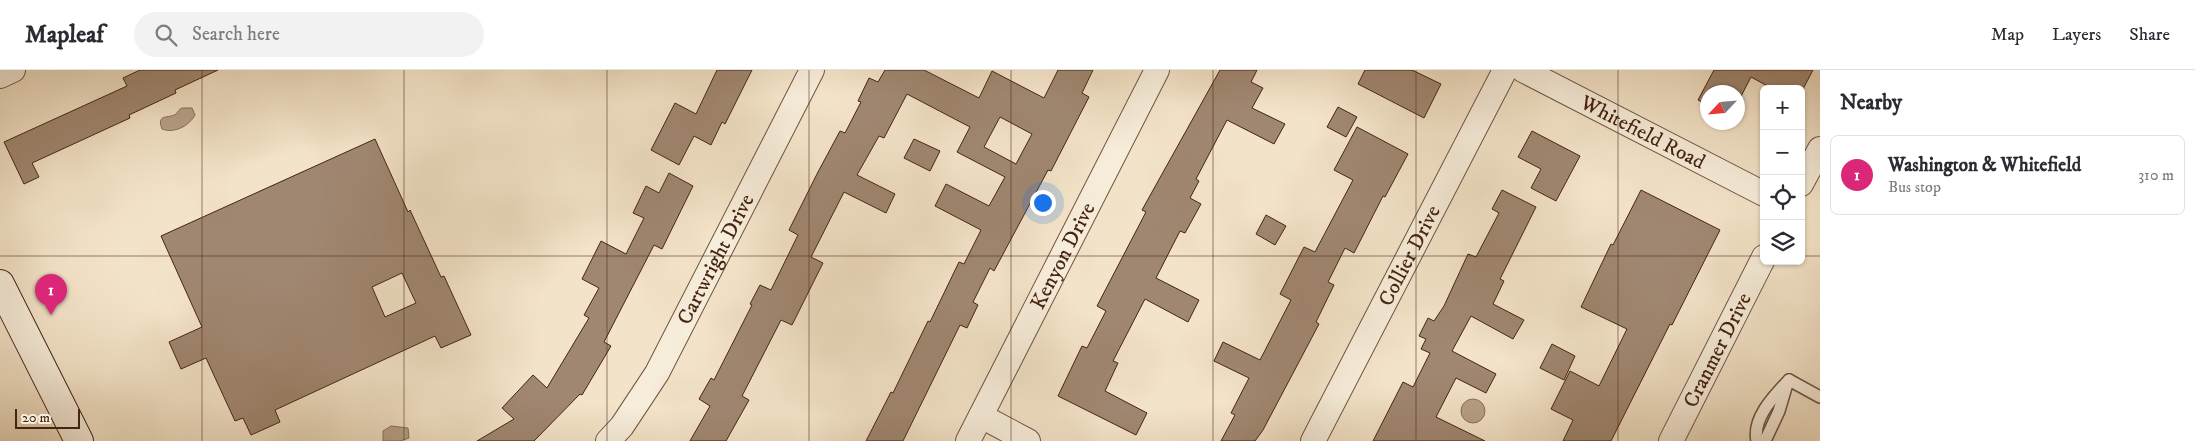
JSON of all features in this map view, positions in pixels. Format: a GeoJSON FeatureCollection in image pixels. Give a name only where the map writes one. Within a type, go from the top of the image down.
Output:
{"type":"FeatureCollection","features":[{"type":"Feature","properties":{"kind":"street"},"geometry":{"type":"LineString","coordinates":[[0,76],[13,70]]}},
{"type":"Feature","properties":{"kind":"street","name":"Cartwright Drive"},"geometry":{"type":"LineString","coordinates":[[608,441],[622,426],[656,373],[812,70]]}},
{"type":"Feature","properties":{"kind":"street","name":"Kenyon Drive"},"geometry":{"type":"LineString","coordinates":[[968,441],[1157,70]]}},
{"type":"Feature","properties":{"kind":"street","name":"Collier Drive"},"geometry":{"type":"LineString","coordinates":[[1313,441],[1505,70]]}},
{"type":"Feature","properties":{"kind":"street","name":"Whitefield Road"},"geometry":{"type":"LineString","coordinates":[[1523,70],[1760,192]]}},
{"type":"Feature","properties":{"kind":"street"},"geometry":{"type":"LineString","coordinates":[[1805,177],[1820,149]]}},
{"type":"Feature","properties":{"kind":"street","name":"Cranmer Drive"},"geometry":{"type":"LineString","coordinates":[[1671,441],[1760,265]]}},
{"type":"Feature","properties":{"kind":"street"},"geometry":{"type":"LineString","coordinates":[[0,284],[80,441]]}},
{"type":"Feature","properties":{"kind":"street"},"geometry":{"type":"LineString","coordinates":[[981,416],[1028,441]]}},
{"type":"Feature","properties":{"kind":"lane"},"geometry":{"type":"LineString","coordinates":[[1789,380],[1820,397]]}},
{"type":"Feature","properties":{"kind":"lane"},"geometry":{"type":"LineString","coordinates":[[1757,441],[1755,432],[1768,403],[1789,380]]}},
{"type":"Feature","properties":{"kind":"lane"},"geometry":{"type":"LineString","coordinates":[[1764,441],[1778,411],[1789,380]]}},
{"type":"Feature","properties":{"kind":"shaded area"},"geometry":{"type":"Polygon","coordinates":[[[182,108],[192,108],[195,115],[189,123],[176,130],[162,129],[162,119],[176,114],[182,108]]]}},
{"type":"Feature","properties":{"kind":"shaded area"},"geometry":{"type":"Polygon","coordinates":[[[1473,399],[1481,403],[1485,411],[1481,419],[1473,423],[1465,419],[1461,411],[1465,403],[1473,399]]]}},
{"type":"Feature","properties":{"kind":"shaded area"},"geometry":{"type":"Polygon","coordinates":[[[391,426],[408,428],[409,438],[400,441],[383,441],[383,431],[391,426]]]}},
{"type":"Feature","properties":{"kind":"building"},"geometry":{"type":"Polygon","coordinates":[[[140,70],[218,70],[175,90],[176,93],[129,115],[130,118],[32,163],[39,177],[24,184],[4,142],[127,86],[123,78],[140,70]]]}},
{"type":"Feature","properties":{"kind":"building"},"geometry":{"type":"Polygon","coordinates":[[[717,70],[752,70],[725,124],[722,122],[711,145],[694,136],[679,165],[651,150],[675,103],[696,114],[717,70]]]}},
{"type":"Feature","properties":{"kind":"building"},"geometry":{"type":"Polygon","coordinates":[[[885,70],[924,70],[979,98],[992,71],[1044,98],[1058,70],[1093,70],[1082,93],[1089,97],[1051,171],[1048,170],[994,271],[990,268],[973,302],[978,305],[967,328],[960,325],[903,441],[866,441],[891,392],[893,393],[928,321],[930,322],[959,262],[964,264],[981,230],[935,206],[946,184],[989,206],[1005,177],[957,152],[970,127],[907,94],[884,138],[879,136],[857,175],[895,194],[886,213],[844,192],[811,257],[823,263],[792,325],[781,320],[742,396],[749,400],[726,441],[690,441],[710,406],[699,399],[711,378],[714,380],[752,305],[750,304],[760,285],[771,290],[798,235],[789,230],[840,131],[845,133],[861,102],[858,101],[869,78],[878,82],[885,70]],[[1000,117],[984,147],[1016,164],[1032,134],[1000,117]]]}},
{"type":"Feature","properties":{"kind":"building"},"geometry":{"type":"Polygon","coordinates":[[[1220,70],[1257,70],[1251,82],[1263,88],[1252,108],[1285,124],[1274,144],[1227,120],[1196,179],[1199,181],[1190,198],[1201,204],[1185,233],[1180,231],[1156,278],[1199,300],[1188,322],[1145,299],[1113,361],[1118,363],[1105,391],[1147,413],[1136,435],[1058,396],[1082,346],[1087,348],[1106,311],[1097,306],[1146,212],[1142,210],[1220,70]]]}},
{"type":"Feature","properties":{"kind":"building"},"geometry":{"type":"Polygon","coordinates":[[[1365,70],[1412,70],[1441,84],[1424,118],[1358,84],[1365,70]]]}},
{"type":"Feature","properties":{"kind":"building"},"geometry":{"type":"Polygon","coordinates":[[[1714,70],[1813,70],[1805,85],[1766,85],[1751,77],[1745,89],[1745,85],[1706,85],[1714,70]]]}},
{"type":"Feature","properties":{"kind":"building"},"geometry":{"type":"Polygon","coordinates":[[[1338,107],[1357,117],[1346,137],[1327,127],[1338,107]]]}},
{"type":"Feature","properties":{"kind":"building"},"geometry":{"type":"Polygon","coordinates":[[[1357,127],[1408,154],[1385,197],[1383,196],[1354,253],[1345,248],[1328,282],[1334,285],[1316,322],[1319,324],[1263,430],[1255,441],[1221,441],[1235,415],[1231,413],[1249,378],[1214,361],[1223,342],[1260,360],[1291,300],[1280,294],[1304,247],[1315,252],[1353,180],[1334,170],[1357,127]]]}},
{"type":"Feature","properties":{"kind":"building"},"geometry":{"type":"Polygon","coordinates":[[[1532,131],[1580,156],[1556,201],[1531,188],[1541,169],[1518,157],[1532,131]]]}},
{"type":"Feature","properties":{"kind":"building"},"geometry":{"type":"Polygon","coordinates":[[[375,139],[408,212],[410,210],[441,277],[444,276],[471,335],[441,348],[435,336],[275,410],[280,422],[251,435],[243,418],[235,421],[206,358],[181,369],[169,342],[202,327],[161,236],[375,139]],[[402,273],[372,287],[385,317],[416,303],[402,273]]]}},
{"type":"Feature","properties":{"kind":"building"},"geometry":{"type":"Polygon","coordinates":[[[914,139],[940,151],[930,171],[904,158],[914,139]]]}},
{"type":"Feature","properties":{"kind":"building"},"geometry":{"type":"Polygon","coordinates":[[[669,173],[693,186],[662,249],[654,245],[604,342],[611,346],[582,395],[580,394],[534,441],[477,441],[514,419],[502,408],[533,375],[547,388],[589,318],[584,315],[599,288],[582,279],[601,241],[626,254],[644,218],[633,213],[646,186],[659,193],[669,173]]]}},
{"type":"Feature","properties":{"kind":"building"},"geometry":{"type":"Polygon","coordinates":[[[1502,190],[1536,207],[1500,279],[1504,281],[1493,304],[1524,320],[1513,339],[1471,316],[1452,351],[1496,374],[1486,393],[1456,378],[1436,417],[1485,441],[1373,441],[1403,382],[1413,387],[1430,353],[1421,349],[1426,339],[1419,336],[1428,318],[1434,321],[1444,306],[1468,254],[1476,257],[1499,213],[1492,209],[1502,190]]]}},
{"type":"Feature","properties":{"kind":"building"},"geometry":{"type":"Polygon","coordinates":[[[1641,190],[1720,230],[1611,441],[1563,441],[1573,420],[1551,409],[1570,371],[1599,386],[1627,329],[1581,307],[1611,244],[1613,245],[1641,190]]]}},
{"type":"Feature","properties":{"kind":"building"},"geometry":{"type":"Polygon","coordinates":[[[1266,215],[1286,226],[1275,245],[1256,234],[1266,215]]]}},
{"type":"Feature","properties":{"kind":"building"},"geometry":{"type":"Polygon","coordinates":[[[1552,344],[1575,356],[1564,380],[1540,368],[1552,344]]]}},
{"type":"Feature","properties":{"kind":"place","name":"Washington & Whitefield"},"geometry":{"type":"Point","coordinates":[51,315]}}]}
